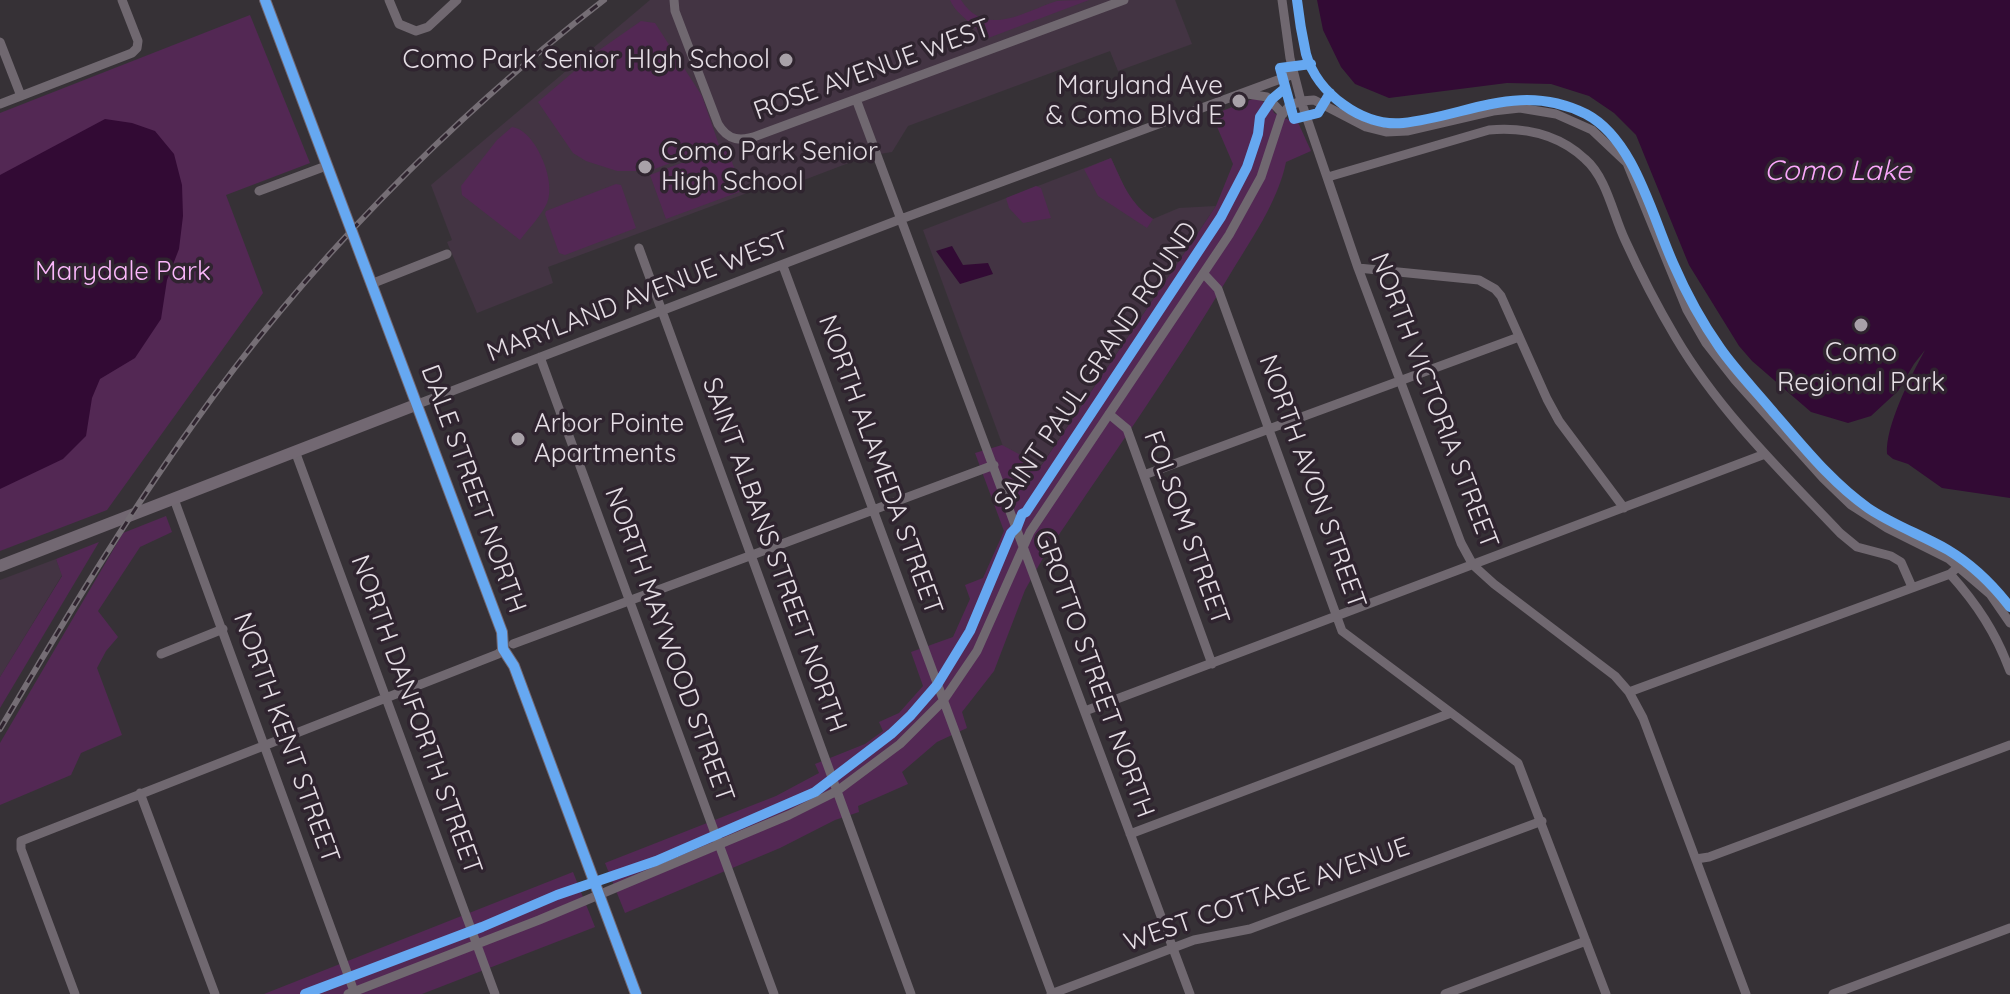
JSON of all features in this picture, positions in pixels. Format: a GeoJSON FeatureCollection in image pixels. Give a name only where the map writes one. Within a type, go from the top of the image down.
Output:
{"type":"FeatureCollection","features":[{"type":"Feature","properties":{"kind":"main road","name":"DALE STREET NORTH"},"geometry":{"type":"LineString","coordinates":[[265,0],[636,994]]}},
{"type":"Feature","properties":{"kind":"main road","name":"MARYLAND AVENUE WEST"},"geometry":{"type":"LineString","coordinates":[[0,566],[418,404]]}},
{"type":"Feature","properties":{"kind":"street"},"geometry":{"type":"LineString","coordinates":[[0,104],[132,53],[138,41],[122,0]]}},
{"type":"Feature","properties":{"kind":"street"},"geometry":{"type":"LineString","coordinates":[[389,0],[399,24],[416,31],[428,27],[457,0]]}},
{"type":"Feature","properties":{"kind":"street","name":"ROSE AVENUE WEST"},"geometry":{"type":"LineString","coordinates":[[674,0],[675,11],[723,132],[730,138],[740,140],[1124,0]]}},
{"type":"Feature","properties":{"kind":"street","name":"NORTH VICTORIA STREET"},"geometry":{"type":"LineString","coordinates":[[1282,0],[1301,101],[1358,268],[1461,543],[1473,565],[1494,584],[1615,676],[1629,692],[1643,718],[1746,994]]}},
{"type":"Feature","properties":{"kind":"street"},"geometry":{"type":"LineString","coordinates":[[0,42],[21,96]]}},
{"type":"Feature","properties":{"kind":"street","name":"MARYLAND AVENUE WEST"},"geometry":{"type":"LineString","coordinates":[[418,404],[901,219],[1294,74]]}},
{"type":"Feature","properties":{"kind":"street"},"geometry":{"type":"LineString","coordinates":[[1241,94],[1267,97],[1283,114]]}},
{"type":"Feature","properties":{"kind":"street","name":"GROTTO STREET NORTH"},"geometry":{"type":"LineString","coordinates":[[856,99],[1190,994]]}},
{"type":"Feature","properties":{"kind":"street"},"geometry":{"type":"LineString","coordinates":[[353,993],[719,844],[837,791],[888,755],[943,701],[986,634],[1030,532],[1204,274],[1261,177],[1283,114],[1289,106],[1301,101],[1314,100],[1366,127],[1386,132],[1407,131],[1493,111],[1520,108],[1556,114],[1592,130],[1627,163],[1687,310],[1706,343],[1735,380],[1851,505],[1959,566],[1990,594],[2010,623]]}},
{"type":"Feature","properties":{"kind":"street"},"geometry":{"type":"LineString","coordinates":[[1328,177],[1489,130],[1515,128],[1540,133],[1567,145],[1588,161],[1604,188],[1625,239],[1677,340],[1713,392],[1765,454],[1840,533],[1857,547],[1891,556],[1901,562],[1912,587]]}},
{"type":"Feature","properties":{"kind":"street"},"geometry":{"type":"LineString","coordinates":[[259,191],[326,166]]}},
{"type":"Feature","properties":{"kind":"street","name":"SAINT ALBANS STREET NORTH"},"geometry":{"type":"LineString","coordinates":[[639,248],[911,994]]}},
{"type":"Feature","properties":{"kind":"street"},"geometry":{"type":"LineString","coordinates":[[371,284],[447,254]]}},
{"type":"Feature","properties":{"kind":"street","name":"NORTH ALAMEDA STREET"},"geometry":{"type":"LineString","coordinates":[[783,266],[1051,994]]}},
{"type":"Feature","properties":{"kind":"street"},"geometry":{"type":"LineString","coordinates":[[1358,268],[1487,283],[1501,296],[1559,421],[1624,508]]}},
{"type":"Feature","properties":{"kind":"street","name":"NORTH AVON STREET"},"geometry":{"type":"LineString","coordinates":[[1204,274],[1218,289],[1342,631],[1518,763],[1606,994]]}},
{"type":"Feature","properties":{"kind":"street"},"geometry":{"type":"LineString","coordinates":[[1144,475],[1519,337]]}},
{"type":"Feature","properties":{"kind":"street","name":"NORTH MAYWOOD STREET"},"geometry":{"type":"LineString","coordinates":[[540,357],[774,994]]}},
{"type":"Feature","properties":{"kind":"street","name":"FOLSOM STREET"},"geometry":{"type":"LineString","coordinates":[[1109,414],[1127,429],[1212,664]]}},
{"type":"Feature","properties":{"kind":"street","name":"NORTH DANFORTH STREET"},"geometry":{"type":"LineString","coordinates":[[295,451],[495,994]]}},
{"type":"Feature","properties":{"kind":"street"},"geometry":{"type":"LineString","coordinates":[[1085,711],[1765,454]]}},
{"type":"Feature","properties":{"kind":"street"},"geometry":{"type":"LineString","coordinates":[[75,994],[21,849],[21,841],[498,654],[508,647],[994,465]]}},
{"type":"Feature","properties":{"kind":"street","name":"NORTH KENT STREET"},"geometry":{"type":"LineString","coordinates":[[174,499],[353,993]]}},
{"type":"Feature","properties":{"kind":"street"},"geometry":{"type":"LineString","coordinates":[[1629,692],[1950,574],[1959,566]]}},
{"type":"Feature","properties":{"kind":"street"},"geometry":{"type":"LineString","coordinates":[[1950,574],[1988,621],[2010,671]]}},
{"type":"Feature","properties":{"kind":"street"},"geometry":{"type":"LineString","coordinates":[[161,654],[223,629]]}},
{"type":"Feature","properties":{"kind":"street"},"geometry":{"type":"LineString","coordinates":[[1130,834],[1451,713]]}},
{"type":"Feature","properties":{"kind":"street"},"geometry":{"type":"LineString","coordinates":[[1696,859],[1709,857],[2010,745]]}},
{"type":"Feature","properties":{"kind":"street"},"geometry":{"type":"LineString","coordinates":[[140,793],[215,994]]}},
{"type":"Feature","properties":{"kind":"street","name":"WEST COTTAGE AVENUE"},"geometry":{"type":"LineString","coordinates":[[1051,994],[1194,940],[1250,929],[1542,821]]}},
{"type":"Feature","properties":{"kind":"street"},"geometry":{"type":"LineString","coordinates":[[1833,994],[2010,928]]}},
{"type":"Feature","properties":{"kind":"street"},"geometry":{"type":"LineString","coordinates":[[1445,994],[1586,941]]}},
{"type":"Feature","properties":{"kind":"shaded area","name":"Como Park Senior High School"},"geometry":{"type":"Polygon","coordinates":[[[650,0],[1175,0],[1192,44],[1118,71],[1110,51],[908,126],[892,152],[867,156],[804,180],[774,183],[548,267],[553,283],[477,313],[447,242],[452,240],[431,185],[650,0]]]}},
{"type":"Feature","properties":{"kind":"shaded area"},"geometry":{"type":"Polygon","coordinates":[[[1111,158],[1128,195],[1142,212],[1153,219],[1179,208],[1216,206],[1021,495],[923,230],[1111,158]]]}},
{"type":"Feature","properties":{"kind":"shaded area"},"geometry":{"type":"Polygon","coordinates":[[[56,559],[62,575],[0,677],[0,580],[56,559]]]}},
{"type":"Feature","properties":{"kind":"green space"},"geometry":{"type":"Polygon","coordinates":[[[950,0],[961,0],[971,12],[994,20],[1006,19],[1057,1],[1089,0],[983,40],[950,0]]]}},
{"type":"Feature","properties":{"kind":"green space","name":"Marydale Park"},"geometry":{"type":"Polygon","coordinates":[[[250,15],[310,163],[226,195],[263,293],[107,510],[0,551],[0,113],[250,15]]]}},
{"type":"Feature","properties":{"kind":"green space"},"geometry":{"type":"Polygon","coordinates":[[[641,21],[655,23],[702,96],[719,145],[649,171],[617,171],[586,161],[573,153],[538,102],[598,51],[641,21]]]}},
{"type":"Feature","properties":{"kind":"green space"},"geometry":{"type":"Polygon","coordinates":[[[1255,98],[1271,105],[1274,113],[1289,120],[1296,118],[1311,151],[1286,162],[1270,206],[1207,312],[1043,558],[1025,590],[994,671],[962,712],[967,728],[937,742],[902,772],[908,784],[858,806],[859,812],[625,913],[605,863],[776,796],[819,773],[815,764],[865,744],[883,731],[879,722],[899,713],[923,686],[911,652],[953,637],[970,599],[965,585],[983,578],[1004,531],[975,453],[1002,445],[1041,466],[1216,206],[1233,164],[1212,115],[1255,98]]]}},
{"type":"Feature","properties":{"kind":"green space"},"geometry":{"type":"Polygon","coordinates":[[[512,127],[521,130],[536,147],[549,183],[547,203],[520,240],[462,195],[461,186],[497,140],[512,127]]]}},
{"type":"Feature","properties":{"kind":"green space"},"geometry":{"type":"Polygon","coordinates":[[[720,148],[727,149],[742,188],[739,192],[666,219],[650,175],[720,148]]]}},
{"type":"Feature","properties":{"kind":"green space"},"geometry":{"type":"Polygon","coordinates":[[[1111,158],[1133,199],[1153,219],[1147,228],[1098,196],[1084,169],[1111,158]]]}},
{"type":"Feature","properties":{"kind":"green space"},"geometry":{"type":"Polygon","coordinates":[[[616,184],[621,185],[636,228],[565,255],[559,253],[546,211],[616,184]]]}},
{"type":"Feature","properties":{"kind":"green space"},"geometry":{"type":"Polygon","coordinates":[[[1036,186],[1041,188],[1051,218],[1023,223],[1009,208],[1006,198],[1036,186]]]}},
{"type":"Feature","properties":{"kind":"green space"},"geometry":{"type":"Polygon","coordinates":[[[166,516],[172,532],[140,547],[98,611],[118,637],[97,668],[122,735],[81,753],[71,775],[0,805],[0,743],[123,533],[166,516]]]}},
{"type":"Feature","properties":{"kind":"green space"},"geometry":{"type":"Polygon","coordinates":[[[99,542],[0,708],[0,677],[62,576],[56,559],[99,542]]]}},
{"type":"Feature","properties":{"kind":"green space"},"geometry":{"type":"Polygon","coordinates":[[[573,872],[595,927],[422,994],[264,994],[573,872]]]}},
{"type":"Feature","properties":{"kind":"water","name":"Como Lake"},"geometry":{"type":"Polygon","coordinates":[[[1317,0],[2010,0],[2010,498],[1942,488],[1908,464],[1887,454],[1894,416],[1925,350],[1898,391],[1871,416],[1848,423],[1811,412],[1752,361],[1739,346],[1689,265],[1636,135],[1614,113],[1589,96],[1551,84],[1507,83],[1389,98],[1355,84],[1341,67],[1323,30],[1317,0]]]}},
{"type":"Feature","properties":{"kind":"water"},"geometry":{"type":"Polygon","coordinates":[[[105,119],[132,123],[155,131],[174,154],[182,185],[183,216],[179,249],[167,280],[161,319],[135,358],[100,379],[92,398],[86,436],[63,459],[0,489],[0,175],[105,119]]]}},
{"type":"Feature","properties":{"kind":"water"},"geometry":{"type":"Polygon","coordinates":[[[952,246],[963,265],[988,263],[993,274],[960,284],[936,251],[952,246]]]}},
{"type":"Feature","properties":{"kind":"railway"},"geometry":{"type":"LineString","coordinates":[[0,729],[141,500],[192,426],[282,309],[382,198],[435,145],[546,46],[604,0]]}},
{"type":"Feature","properties":{"kind":"cycle path"},"geometry":{"type":"LineString","coordinates":[[265,0],[502,632],[503,649],[514,666],[636,994]]}},
{"type":"Feature","properties":{"kind":"cycle path"},"geometry":{"type":"LineString","coordinates":[[1297,0],[1306,54],[1312,68],[1331,94],[1357,113],[1388,123],[1403,123],[1516,100],[1538,100],[1586,114],[1603,126],[1617,141],[1640,180],[1694,307],[1739,373],[1842,487],[1878,514],[1957,556],[1982,576],[2010,607]]}},
{"type":"Feature","properties":{"kind":"cycle path"},"geometry":{"type":"LineString","coordinates":[[1311,64],[1280,68],[1294,119],[1318,113],[1330,93]]}},
{"type":"Feature","properties":{"kind":"cycle path","name":"SAINT PAUL GRAND ROUND"},"geometry":{"type":"LineString","coordinates":[[305,994],[557,895],[656,861],[815,792],[891,734],[937,685],[970,631],[1022,514],[1221,217],[1247,167],[1260,117],[1272,99],[1284,89]]}},
{"type":"Feature","properties":{"kind":"place","name":"Como Park Senior HIgh School"},"geometry":{"type":"Point","coordinates":[786,60]}},
{"type":"Feature","properties":{"kind":"place","name":"Maryland Ave & Como Blvd E"},"geometry":{"type":"Point","coordinates":[1239,101]}},
{"type":"Feature","properties":{"kind":"place","name":"Como Park Senior High School"},"geometry":{"type":"Point","coordinates":[645,167]}},
{"type":"Feature","properties":{"kind":"place","name":"Como Regional Park"},"geometry":{"type":"Point","coordinates":[1861,325]}},
{"type":"Feature","properties":{"kind":"place","name":"Arbor Pointe Apartments"},"geometry":{"type":"Point","coordinates":[518,439]}}]}
